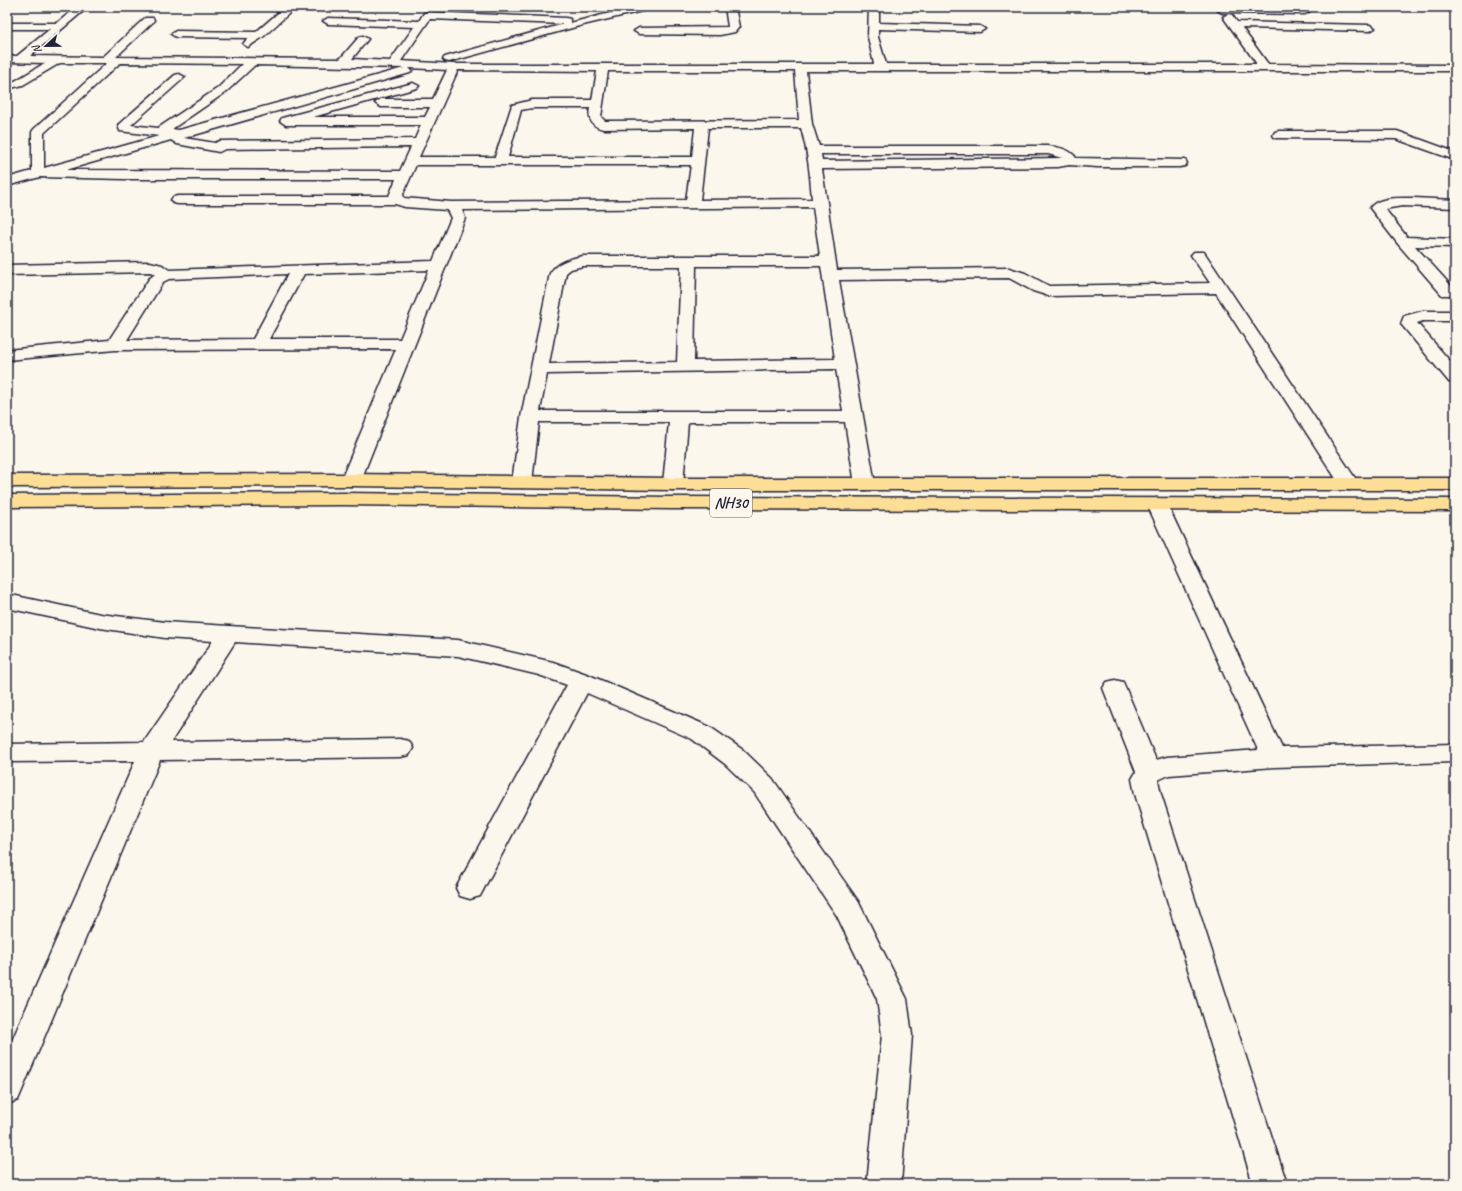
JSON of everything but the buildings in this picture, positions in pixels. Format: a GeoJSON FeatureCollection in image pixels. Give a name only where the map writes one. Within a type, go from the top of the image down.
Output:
{"type":"FeatureCollection","features":[{"type":"Feature","properties":{"kind":"highway","name":"NH30"},"geometry":{"type":"LineString","coordinates":[[7,481],[351,480],[673,484],[1455,484]]}},
{"type":"Feature","properties":{"kind":"highway","name":"NH30"},"geometry":{"type":"LineString","coordinates":[[7,501],[343,499],[671,503],[1455,505]]}},
{"type":"Feature","properties":{"kind":"street"},"geometry":{"type":"LineString","coordinates":[[20,59],[84,7]]}},
{"type":"Feature","properties":{"kind":"street"},"geometry":{"type":"LineString","coordinates":[[230,60],[290,7]]}},
{"type":"Feature","properties":{"kind":"street"},"geometry":{"type":"LineString","coordinates":[[393,65],[424,20],[436,7]]}},
{"type":"Feature","properties":{"kind":"street"},"geometry":{"type":"LineString","coordinates":[[7,182],[585,22],[612,11],[644,7],[639,35],[720,32],[731,30],[734,27],[730,7]]}},
{"type":"Feature","properties":{"kind":"street"},"geometry":{"type":"LineString","coordinates":[[874,7],[873,37],[881,68]]}},
{"type":"Feature","properties":{"kind":"street"},"geometry":{"type":"LineString","coordinates":[[1221,9],[1305,11]]}},
{"type":"Feature","properties":{"kind":"street"},"geometry":{"type":"LineString","coordinates":[[1221,9],[1265,68]]}},
{"type":"Feature","properties":{"kind":"street"},"geometry":{"type":"LineString","coordinates":[[328,21],[424,20],[477,16],[585,22]]}},
{"type":"Feature","properties":{"kind":"street"},"geometry":{"type":"LineString","coordinates":[[39,173],[37,167],[38,132],[112,60],[149,20]]}},
{"type":"Feature","properties":{"kind":"street"},"geometry":{"type":"LineString","coordinates":[[1234,25],[1370,28]]}},
{"type":"Feature","properties":{"kind":"street"},"geometry":{"type":"LineString","coordinates":[[7,26],[60,26]]}},
{"type":"Feature","properties":{"kind":"street"},"geometry":{"type":"LineString","coordinates":[[873,26],[980,29]]}},
{"type":"Feature","properties":{"kind":"street"},"geometry":{"type":"LineString","coordinates":[[176,34],[259,35]]}},
{"type":"Feature","properties":{"kind":"street"},"geometry":{"type":"LineString","coordinates":[[344,62],[363,39]]}},
{"type":"Feature","properties":{"kind":"street"},"geometry":{"type":"LineString","coordinates":[[7,59],[344,62],[454,67],[603,66],[635,63],[881,68],[1455,68]]}},
{"type":"Feature","properties":{"kind":"street"},"geometry":{"type":"LineString","coordinates":[[7,86],[19,83],[57,60]]}},
{"type":"Feature","properties":{"kind":"street"},"geometry":{"type":"LineString","coordinates":[[160,132],[222,90],[252,61]]}},
{"type":"Feature","properties":{"kind":"street"},"geometry":{"type":"LineString","coordinates":[[603,66],[595,118],[597,122],[604,125],[806,124]]}},
{"type":"Feature","properties":{"kind":"street"},"geometry":{"type":"LineString","coordinates":[[800,66],[806,124],[814,158],[819,203],[852,416],[865,484]]}},
{"type":"Feature","properties":{"kind":"street"},"geometry":{"type":"LineString","coordinates":[[397,200],[396,194],[454,67]]}},
{"type":"Feature","properties":{"kind":"street"},"geometry":{"type":"LineString","coordinates":[[179,77],[124,125],[124,128],[131,130],[179,134]]}},
{"type":"Feature","properties":{"kind":"street"},"geometry":{"type":"LineString","coordinates":[[413,86],[286,122],[429,122]]}},
{"type":"Feature","properties":{"kind":"street"},"geometry":{"type":"LineString","coordinates":[[355,102],[438,103]]}},
{"type":"Feature","properties":{"kind":"street"},"geometry":{"type":"LineString","coordinates":[[500,161],[516,108],[532,104],[597,104]]}},
{"type":"Feature","properties":{"kind":"street"},"geometry":{"type":"LineString","coordinates":[[693,204],[702,125]]}},
{"type":"Feature","properties":{"kind":"street"},"geometry":{"type":"LineString","coordinates":[[179,134],[177,140],[219,147],[420,143]]}},
{"type":"Feature","properties":{"kind":"street"},"geometry":{"type":"LineString","coordinates":[[1278,135],[1397,135],[1412,139],[1455,156]]}},
{"type":"Feature","properties":{"kind":"street"},"geometry":{"type":"LineString","coordinates":[[814,158],[1058,163],[1069,161],[1088,163],[1180,163]]}},
{"type":"Feature","properties":{"kind":"street"},"geometry":{"type":"LineString","coordinates":[[412,161],[698,161]]}},
{"type":"Feature","properties":{"kind":"street"},"geometry":{"type":"LineString","coordinates":[[39,173],[124,175],[405,175]]}},
{"type":"Feature","properties":{"kind":"street"},"geometry":{"type":"LineString","coordinates":[[178,200],[397,200],[405,203],[451,206],[819,203]]}},
{"type":"Feature","properties":{"kind":"street"},"geometry":{"type":"LineString","coordinates":[[1448,292],[1403,241],[1377,208],[1379,205],[1398,202],[1455,204]]}},
{"type":"Feature","properties":{"kind":"street"},"geometry":{"type":"LineString","coordinates":[[351,480],[458,218],[456,212],[451,206]]}},
{"type":"Feature","properties":{"kind":"street"},"geometry":{"type":"LineString","coordinates":[[1403,241],[1455,244]]}},
{"type":"Feature","properties":{"kind":"street"},"geometry":{"type":"LineString","coordinates":[[1198,255],[1349,484]]}},
{"type":"Feature","properties":{"kind":"street"},"geometry":{"type":"LineString","coordinates":[[685,367],[689,261]]}},
{"type":"Feature","properties":{"kind":"street"},"geometry":{"type":"LineString","coordinates":[[522,482],[530,417],[558,272],[561,268],[572,263],[689,261],[829,268],[1010,273],[1019,275],[1039,289],[1049,291],[1221,288]]}},
{"type":"Feature","properties":{"kind":"street"},"geometry":{"type":"LineString","coordinates":[[115,345],[157,279],[166,275],[181,273],[439,265]]}},
{"type":"Feature","properties":{"kind":"street"},"geometry":{"type":"LineString","coordinates":[[7,270],[150,267],[157,268],[166,275]]}},
{"type":"Feature","properties":{"kind":"street"},"geometry":{"type":"LineString","coordinates":[[258,345],[299,269]]}},
{"type":"Feature","properties":{"kind":"street"},"geometry":{"type":"LineString","coordinates":[[1455,316],[1423,316],[1410,319],[1409,324],[1455,378]]}},
{"type":"Feature","properties":{"kind":"street"},"geometry":{"type":"LineString","coordinates":[[7,355],[115,345],[407,344]]}},
{"type":"Feature","properties":{"kind":"street"},"geometry":{"type":"LineString","coordinates":[[539,369],[844,364]]}},
{"type":"Feature","properties":{"kind":"street"},"geometry":{"type":"LineString","coordinates":[[673,484],[679,416]]}},
{"type":"Feature","properties":{"kind":"street"},"geometry":{"type":"LineString","coordinates":[[530,417],[852,416]]}},
{"type":"Feature","properties":{"kind":"street"},"geometry":{"type":"LineString","coordinates":[[1157,504],[1274,758]]}},
{"type":"Feature","properties":{"kind":"street"},"geometry":{"type":"LineString","coordinates":[[7,601],[100,621],[165,630],[458,648],[546,668],[581,681],[701,733],[734,757],[763,785],[848,909],[892,999],[897,1035],[884,1184]]}},
{"type":"Feature","properties":{"kind":"street"},"geometry":{"type":"LineString","coordinates":[[7,1089],[151,752],[229,634]]}},
{"type":"Feature","properties":{"kind":"street"},"geometry":{"type":"LineString","coordinates":[[470,888],[581,681]]}},
{"type":"Feature","properties":{"kind":"street"},"geometry":{"type":"LineString","coordinates":[[1115,688],[1149,772]]}},
{"type":"Feature","properties":{"kind":"street"},"geometry":{"type":"LineString","coordinates":[[7,753],[400,748]]}},
{"type":"Feature","properties":{"kind":"street"},"geometry":{"type":"LineString","coordinates":[[1270,1184],[1148,794],[1145,779],[1149,772],[1167,766],[1274,758],[1455,753]]}}]}
